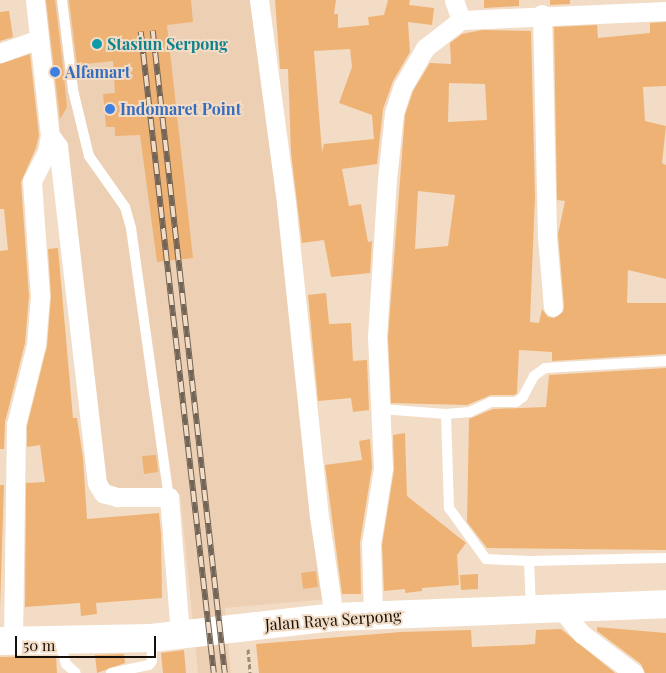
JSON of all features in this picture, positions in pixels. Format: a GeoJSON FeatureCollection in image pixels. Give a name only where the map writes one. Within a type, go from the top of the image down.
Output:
{"type":"FeatureCollection","features":[{"type":"Feature","properties":{"kind":"main road","name":"Jalan Raya Serpong"},"geometry":{"type":"LineString","coordinates":[[6,641],[151,638],[334,617],[666,604]]}},
{"type":"Feature","properties":{"kind":"street"},"geometry":{"type":"LineString","coordinates":[[6,641],[8,426],[36,345],[40,296],[32,177],[47,152],[50,135],[35,0]]}},
{"type":"Feature","properties":{"kind":"street"},"geometry":{"type":"LineString","coordinates":[[259,0],[287,212],[319,516],[334,617]]}},
{"type":"Feature","properties":{"kind":"street"},"geometry":{"type":"LineString","coordinates":[[454,0],[461,20]]}},
{"type":"Feature","properties":{"kind":"street"},"geometry":{"type":"LineString","coordinates":[[373,616],[371,544],[383,468],[378,337],[394,113],[403,86],[425,48],[461,20],[542,14],[666,11]]}},
{"type":"Feature","properties":{"kind":"street"},"geometry":{"type":"LineString","coordinates":[[542,14],[547,237],[553,307]]}},
{"type":"Feature","properties":{"kind":"street"},"geometry":{"type":"LineString","coordinates":[[0,53],[23,42],[39,39]]}},
{"type":"Feature","properties":{"kind":"street"},"geometry":{"type":"LineString","coordinates":[[50,135],[58,146],[98,483],[103,493],[118,497],[169,497],[180,635]]}},
{"type":"Feature","properties":{"kind":"street"},"geometry":{"type":"LineString","coordinates":[[560,608],[582,634],[634,673]]}},
{"type":"Feature","properties":{"kind":"lane"},"geometry":{"type":"LineString","coordinates":[[62,0],[74,90],[90,156],[125,207],[131,228],[169,497]]}},
{"type":"Feature","properties":{"kind":"lane"},"geometry":{"type":"LineString","coordinates":[[381,409],[446,414],[470,412],[492,402],[516,402],[523,397],[534,376],[545,368],[666,360]]}},
{"type":"Feature","properties":{"kind":"lane"},"geometry":{"type":"LineString","coordinates":[[446,414],[449,508],[456,521],[486,559],[529,561],[666,558]]}},
{"type":"Feature","properties":{"kind":"lane"},"geometry":{"type":"LineString","coordinates":[[529,561],[531,609]]}},
{"type":"Feature","properties":{"kind":"lane"},"geometry":{"type":"LineString","coordinates":[[112,673],[149,665],[152,661],[151,638]]}},
{"type":"Feature","properties":{"kind":"lane"},"geometry":{"type":"LineString","coordinates":[[60,641],[66,664],[76,673]]}},
{"type":"Feature","properties":{"kind":"shaded area"},"geometry":{"type":"Polygon","coordinates":[[[38,0],[260,0],[329,599],[225,608],[231,673],[198,673],[180,494],[97,502],[38,0]]]}},
{"type":"Feature","properties":{"kind":"building"},"geometry":{"type":"Polygon","coordinates":[[[46,0],[55,0],[63,66],[67,107],[60,119],[46,0]]]}},
{"type":"Feature","properties":{"kind":"building"},"geometry":{"type":"Polygon","coordinates":[[[69,0],[191,0],[193,22],[167,25],[193,258],[157,262],[140,135],[115,136],[115,127],[106,127],[103,94],[115,93],[113,61],[77,65],[69,0]]]}},
{"type":"Feature","properties":{"kind":"building"},"geometry":{"type":"Polygon","coordinates":[[[275,0],[336,0],[334,14],[338,14],[338,28],[369,25],[368,17],[384,15],[388,0],[410,0],[409,5],[434,8],[432,25],[408,22],[410,52],[393,81],[383,109],[377,164],[342,169],[349,206],[361,204],[368,242],[372,241],[370,273],[331,277],[324,240],[302,243],[291,153],[288,69],[280,69],[275,0]],[[350,49],[314,51],[322,152],[324,144],[374,139],[372,115],[339,103],[352,67],[350,49]]]}},
{"type":"Feature","properties":{"kind":"building"},"geometry":{"type":"Polygon","coordinates":[[[484,0],[519,0],[519,6],[484,8],[484,0]]]}},
{"type":"Feature","properties":{"kind":"building"},"geometry":{"type":"Polygon","coordinates":[[[550,0],[570,0],[570,4],[550,5],[550,0]]]}},
{"type":"Feature","properties":{"kind":"building"},"geometry":{"type":"Polygon","coordinates":[[[9,11],[13,37],[0,41],[0,12],[9,11]]]}},
{"type":"Feature","properties":{"kind":"building"},"geometry":{"type":"Polygon","coordinates":[[[666,22],[666,86],[643,87],[645,121],[666,126],[662,163],[666,165],[666,279],[628,270],[627,303],[666,303],[666,354],[552,361],[552,352],[519,350],[517,393],[514,395],[491,395],[467,405],[391,403],[388,337],[405,115],[413,91],[430,63],[451,64],[450,43],[462,34],[482,30],[531,31],[535,196],[530,322],[539,323],[542,309],[548,317],[554,318],[563,312],[564,306],[558,234],[565,201],[557,200],[554,27],[597,25],[598,38],[650,33],[650,23],[666,22]],[[449,83],[448,122],[487,120],[485,84],[449,83]],[[418,191],[415,249],[448,246],[455,195],[418,191]]]}},
{"type":"Feature","properties":{"kind":"building"},"geometry":{"type":"Polygon","coordinates":[[[30,54],[39,135],[36,148],[21,182],[29,296],[25,343],[5,422],[4,449],[0,449],[0,251],[8,250],[4,209],[0,209],[0,64],[30,54]]]}},
{"type":"Feature","properties":{"kind":"building"},"geometry":{"type":"Polygon","coordinates":[[[58,248],[73,418],[77,418],[83,458],[87,519],[159,513],[161,533],[162,598],[96,603],[97,614],[81,616],[80,603],[25,607],[26,483],[45,482],[40,445],[27,447],[27,426],[47,346],[51,297],[48,249],[58,248]]]}},
{"type":"Feature","properties":{"kind":"building"},"geometry":{"type":"Polygon","coordinates":[[[326,293],[329,324],[351,323],[353,361],[367,360],[369,410],[353,412],[351,398],[318,401],[308,295],[326,293]]]}},
{"type":"Feature","properties":{"kind":"building"},"geometry":{"type":"Polygon","coordinates":[[[666,368],[666,550],[487,548],[467,522],[469,419],[493,409],[546,407],[549,375],[666,368]]]}},
{"type":"Feature","properties":{"kind":"building"},"geometry":{"type":"Polygon","coordinates":[[[405,433],[407,496],[466,543],[457,555],[459,585],[422,588],[422,591],[405,593],[405,589],[384,591],[382,545],[394,470],[393,435],[405,433]]]}},
{"type":"Feature","properties":{"kind":"building"},"geometry":{"type":"Polygon","coordinates":[[[370,439],[372,467],[360,542],[361,594],[342,594],[325,465],[362,460],[359,441],[370,439]]]}},
{"type":"Feature","properties":{"kind":"building"},"geometry":{"type":"Polygon","coordinates":[[[156,455],[158,472],[144,474],[142,456],[156,455]]]}},
{"type":"Feature","properties":{"kind":"building"},"geometry":{"type":"Polygon","coordinates":[[[0,485],[4,485],[0,609],[0,485]]]}},
{"type":"Feature","properties":{"kind":"building"},"geometry":{"type":"Polygon","coordinates":[[[316,571],[318,587],[303,589],[301,573],[316,571]]]}},
{"type":"Feature","properties":{"kind":"building"},"geometry":{"type":"Polygon","coordinates":[[[478,574],[478,589],[461,590],[460,575],[478,574]]]}},
{"type":"Feature","properties":{"kind":"building"},"geometry":{"type":"Polygon","coordinates":[[[597,627],[666,633],[666,673],[645,673],[641,664],[597,631],[597,627]]]}},
{"type":"Feature","properties":{"kind":"building"},"geometry":{"type":"Polygon","coordinates":[[[561,629],[615,673],[259,673],[256,644],[401,632],[471,630],[472,647],[523,645],[535,644],[536,630],[561,629]]]}},
{"type":"Feature","properties":{"kind":"building"},"geometry":{"type":"Polygon","coordinates":[[[184,650],[186,673],[163,673],[161,653],[184,650]]]}},
{"type":"Feature","properties":{"kind":"building"},"geometry":{"type":"Polygon","coordinates":[[[124,654],[125,663],[97,673],[95,655],[124,654]]]}},
{"type":"Feature","properties":{"kind":"building"},"geometry":{"type":"Polygon","coordinates":[[[56,656],[57,673],[0,673],[0,657],[56,656]]]}},
{"type":"Feature","properties":{"kind":"railway"},"geometry":{"type":"LineString","coordinates":[[153,31],[225,673]]}},
{"type":"Feature","properties":{"kind":"railway"},"geometry":{"type":"LineString","coordinates":[[141,32],[214,673]]}},
{"type":"Feature","properties":{"kind":"place","name":"Stasiun Serpong"},"geometry":{"type":"Point","coordinates":[97,44]}},
{"type":"Feature","properties":{"kind":"place","name":"Alfamart"},"geometry":{"type":"Point","coordinates":[55,72]}},
{"type":"Feature","properties":{"kind":"place","name":"Indomaret Point"},"geometry":{"type":"Point","coordinates":[110,109]}}]}
